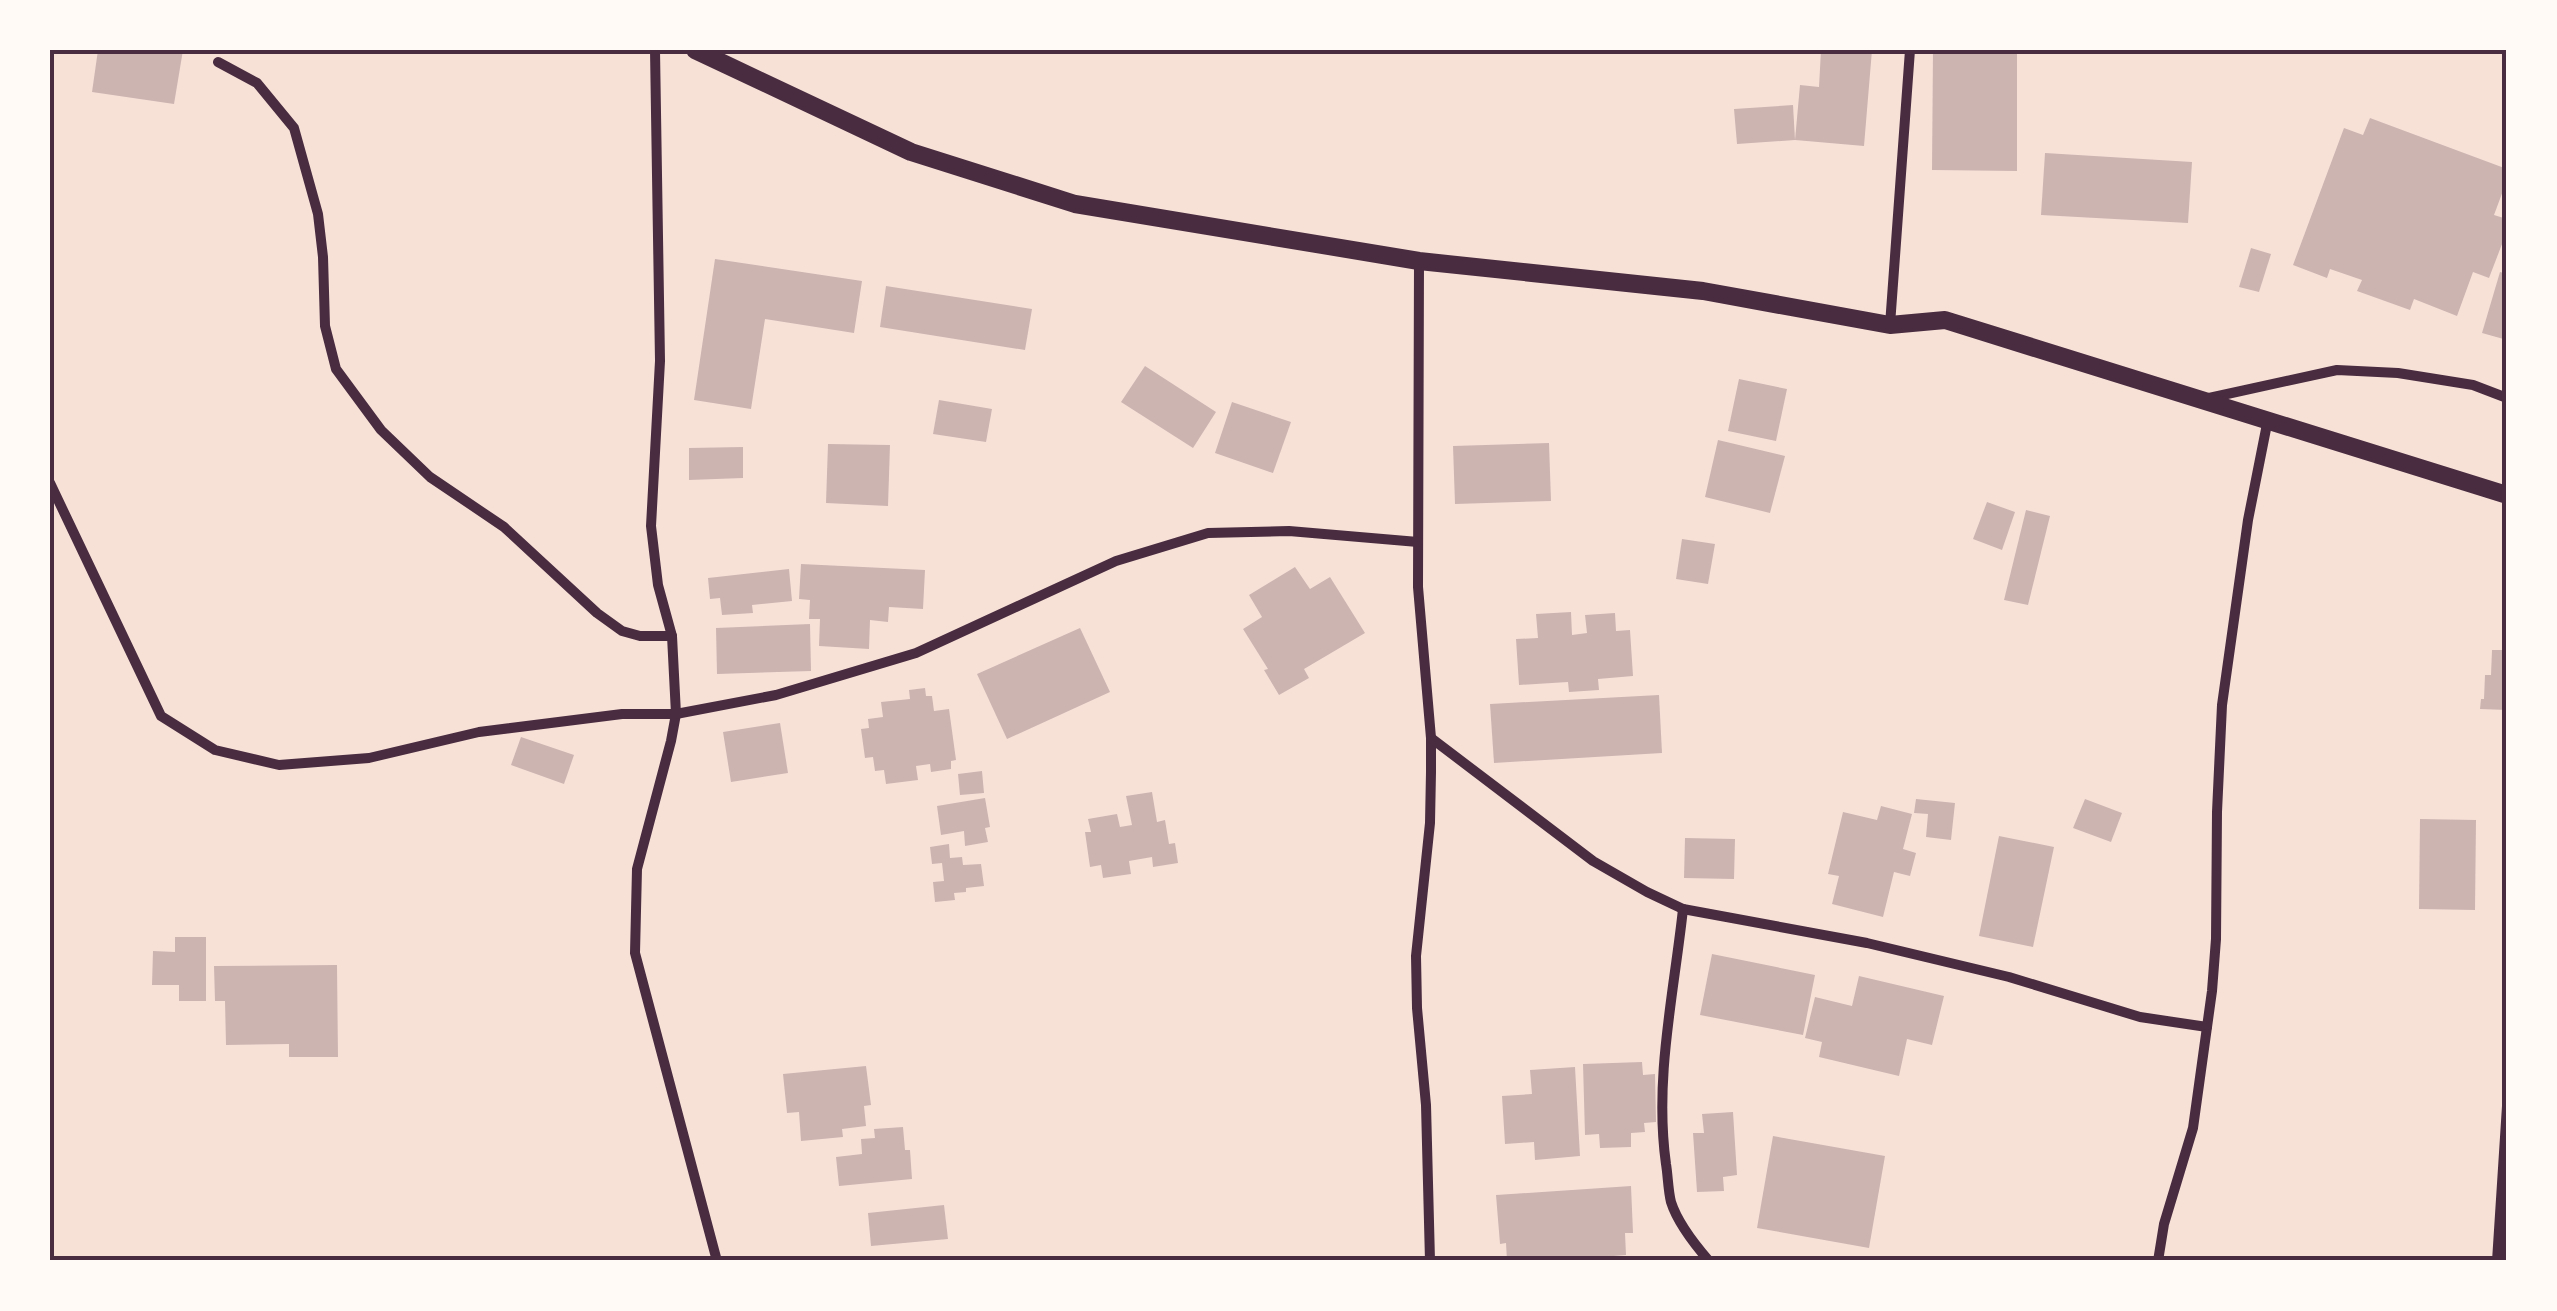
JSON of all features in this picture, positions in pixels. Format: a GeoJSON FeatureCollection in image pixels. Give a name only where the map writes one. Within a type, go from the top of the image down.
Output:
{"type":"FeatureCollection","features":[{"type":"Feature","properties":{"kind":"street"},"geometry":{"type":"LineString","coordinates":[[654,50],[660,361],[651,526],[658,585],[672,636],[676,714],[637,869],[635,954],[717,1261]]}},
{"type":"Feature","properties":{"kind":"street"},"geometry":{"type":"LineString","coordinates":[[695,50],[911,152],[1074,204],[1418,261],[1704,291],[1890,324],[1945,320],[2507,495]]}},
{"type":"Feature","properties":{"kind":"street"},"geometry":{"type":"LineString","coordinates":[[1890,324],[1910,50]]}},
{"type":"Feature","properties":{"kind":"street"},"geometry":{"type":"LineString","coordinates":[[218,62],[257,83],[294,128],[318,214],[324,257],[325,326],[336,369],[382,430],[430,477],[504,528],[622,632],[672,636]]}},
{"type":"Feature","properties":{"kind":"street"},"geometry":{"type":"LineString","coordinates":[[1418,261],[1418,587],[1431,738],[1430,823],[1416,956],[1426,1105],[1430,1261]]}},
{"type":"Feature","properties":{"kind":"street"},"geometry":{"type":"LineString","coordinates":[[2203,400],[2337,370],[2398,373],[2473,384],[2507,398]]}},
{"type":"Feature","properties":{"kind":"street"},"geometry":{"type":"LineString","coordinates":[[2158,1261],[2164,1224],[2192,1128],[2207,1027],[2216,939],[2222,705],[2248,520],[2268,419]]}},
{"type":"Feature","properties":{"kind":"street"},"geometry":{"type":"LineString","coordinates":[[50,483],[161,716],[215,750],[279,765],[369,758],[480,732],[622,714],[676,714],[776,695],[916,652],[1116,561],[1208,533],[1289,531],[1418,542]]}},
{"type":"Feature","properties":{"kind":"street"},"geometry":{"type":"LineString","coordinates":[[1431,738],[1594,861],[1682,909],[1867,943],[2009,977],[2140,1017],[2207,1027]]}},
{"type":"Feature","properties":{"kind":"street"},"geometry":{"type":"LineString","coordinates":[[1682,909],[1665,1053],[1662,1135],[1672,1202],[1708,1261]]}},
{"type":"Feature","properties":{"kind":"street"},"geometry":{"type":"LineString","coordinates":[[2497,1261],[2507,1106]]}},
{"type":"Feature","properties":{"kind":"building"},"geometry":{"type":"Polygon","coordinates":[[[98,50],[183,50],[174,104],[92,92],[98,50]]]}},
{"type":"Feature","properties":{"kind":"building"},"geometry":{"type":"Polygon","coordinates":[[[1821,50],[1872,50],[1864,146],[1795,140],[1800,85],[1819,87],[1821,50]]]}},
{"type":"Feature","properties":{"kind":"building"},"geometry":{"type":"Polygon","coordinates":[[[1933,50],[2017,50],[2017,171],[1932,170],[1933,50]]]}},
{"type":"Feature","properties":{"kind":"building"},"geometry":{"type":"Polygon","coordinates":[[[1793,105],[1795,140],[1737,144],[1734,109],[1793,105]]]}},
{"type":"Feature","properties":{"kind":"building"},"geometry":{"type":"Polygon","coordinates":[[[2370,118],[2507,169],[2494,215],[2507,219],[2507,231],[2489,278],[2473,272],[2457,316],[2414,299],[2410,310],[2357,291],[2362,280],[2330,269],[2327,278],[2293,265],[2344,128],[2363,135],[2370,118]]]}},
{"type":"Feature","properties":{"kind":"building"},"geometry":{"type":"Polygon","coordinates":[[[2045,153],[2192,162],[2188,223],[2041,215],[2045,153]]]}},
{"type":"Feature","properties":{"kind":"building"},"geometry":{"type":"Polygon","coordinates":[[[2251,248],[2271,254],[2259,292],[2239,287],[2251,248]]]}},
{"type":"Feature","properties":{"kind":"building"},"geometry":{"type":"Polygon","coordinates":[[[715,259],[862,281],[854,333],[765,319],[751,409],[694,400],[715,259]]]}},
{"type":"Feature","properties":{"kind":"building"},"geometry":{"type":"Polygon","coordinates":[[[2500,272],[2507,274],[2507,340],[2482,333],[2500,272]]]}},
{"type":"Feature","properties":{"kind":"building"},"geometry":{"type":"Polygon","coordinates":[[[886,286],[1032,309],[1025,350],[880,327],[886,286]]]}},
{"type":"Feature","properties":{"kind":"building"},"geometry":{"type":"Polygon","coordinates":[[[1145,366],[1216,412],[1193,448],[1121,402],[1145,366]]]}},
{"type":"Feature","properties":{"kind":"building"},"geometry":{"type":"Polygon","coordinates":[[[1739,379],[1787,389],[1776,441],[1728,431],[1739,379]]]}},
{"type":"Feature","properties":{"kind":"building"},"geometry":{"type":"Polygon","coordinates":[[[939,400],[992,409],[986,442],[933,434],[939,400]]]}},
{"type":"Feature","properties":{"kind":"building"},"geometry":{"type":"Polygon","coordinates":[[[1232,402],[1291,422],[1273,473],[1215,453],[1232,402]]]}},
{"type":"Feature","properties":{"kind":"building"},"geometry":{"type":"Polygon","coordinates":[[[1718,440],[1785,456],[1770,513],[1705,497],[1718,440]]]}},
{"type":"Feature","properties":{"kind":"building"},"geometry":{"type":"Polygon","coordinates":[[[1549,443],[1551,501],[1455,504],[1453,446],[1549,443]]]}},
{"type":"Feature","properties":{"kind":"building"},"geometry":{"type":"Polygon","coordinates":[[[828,444],[890,445],[888,506],[826,503],[828,444]]]}},
{"type":"Feature","properties":{"kind":"building"},"geometry":{"type":"Polygon","coordinates":[[[743,447],[743,478],[689,480],[689,448],[743,447]]]}},
{"type":"Feature","properties":{"kind":"building"},"geometry":{"type":"Polygon","coordinates":[[[1987,502],[2015,512],[2002,550],[1973,539],[1987,502]]]}},
{"type":"Feature","properties":{"kind":"building"},"geometry":{"type":"Polygon","coordinates":[[[2026,510],[2050,516],[2028,605],[2004,600],[2026,510]]]}},
{"type":"Feature","properties":{"kind":"building"},"geometry":{"type":"Polygon","coordinates":[[[1682,539],[1715,544],[1708,584],[1676,579],[1682,539]]]}},
{"type":"Feature","properties":{"kind":"building"},"geometry":{"type":"Polygon","coordinates":[[[801,564],[925,570],[923,609],[889,607],[888,622],[870,620],[869,649],[819,646],[820,619],[809,619],[810,600],[799,599],[801,564]]]}},
{"type":"Feature","properties":{"kind":"building"},"geometry":{"type":"Polygon","coordinates":[[[1295,567],[1310,589],[1330,577],[1365,633],[1304,669],[1309,678],[1279,695],[1243,629],[1262,617],[1249,595],[1295,567]]]}},
{"type":"Feature","properties":{"kind":"building"},"geometry":{"type":"Polygon","coordinates":[[[789,569],[792,601],[752,605],[753,613],[722,615],[720,598],[710,599],[708,578],[789,569]]]}},
{"type":"Feature","properties":{"kind":"building"},"geometry":{"type":"Polygon","coordinates":[[[1571,612],[1572,635],[1587,633],[1585,615],[1615,613],[1616,631],[1630,630],[1633,676],[1598,679],[1599,690],[1569,692],[1568,682],[1519,685],[1516,639],[1538,638],[1536,614],[1571,612]]]}},
{"type":"Feature","properties":{"kind":"building"},"geometry":{"type":"Polygon","coordinates":[[[810,624],[811,671],[717,674],[716,628],[810,624]]]}},
{"type":"Feature","properties":{"kind":"building"},"geometry":{"type":"Polygon","coordinates":[[[1080,628],[1110,692],[1007,739],[977,674],[1080,628]]]}},
{"type":"Feature","properties":{"kind":"building"},"geometry":{"type":"Polygon","coordinates":[[[2492,650],[2507,650],[2507,710],[2480,709],[2485,675],[2491,675],[2492,650]]]}},
{"type":"Feature","properties":{"kind":"building"},"geometry":{"type":"Polygon","coordinates":[[[925,688],[926,696],[932,696],[934,711],[949,709],[956,760],[951,761],[951,769],[931,772],[930,764],[916,766],[918,780],[886,784],[884,770],[875,771],[873,757],[865,758],[861,729],[869,728],[868,719],[883,717],[881,702],[910,699],[909,690],[925,688]]]}},
{"type":"Feature","properties":{"kind":"building"},"geometry":{"type":"Polygon","coordinates":[[[1659,695],[1662,753],[1494,763],[1490,704],[1659,695]]]}},
{"type":"Feature","properties":{"kind":"building"},"geometry":{"type":"Polygon","coordinates":[[[780,723],[788,773],[731,782],[723,732],[780,723]]]}},
{"type":"Feature","properties":{"kind":"building"},"geometry":{"type":"Polygon","coordinates":[[[521,737],[574,755],[564,784],[511,765],[521,737]]]}},
{"type":"Feature","properties":{"kind":"building"},"geometry":{"type":"Polygon","coordinates":[[[982,771],[984,793],[960,795],[958,774],[982,771]]]}},
{"type":"Feature","properties":{"kind":"building"},"geometry":{"type":"Polygon","coordinates":[[[1152,792],[1157,822],[1165,820],[1169,844],[1175,843],[1178,863],[1153,867],[1152,857],[1129,861],[1131,874],[1103,878],[1101,865],[1090,867],[1085,832],[1091,832],[1088,819],[1117,814],[1120,827],[1132,825],[1126,796],[1152,792]]]}},
{"type":"Feature","properties":{"kind":"building"},"geometry":{"type":"Polygon","coordinates":[[[985,798],[990,827],[985,828],[988,842],[965,846],[964,831],[941,835],[937,806],[985,798]]]}},
{"type":"Feature","properties":{"kind":"building"},"geometry":{"type":"Polygon","coordinates":[[[1916,799],[1955,803],[1951,840],[1926,837],[1928,814],[1914,813],[1916,799]]]}},
{"type":"Feature","properties":{"kind":"building"},"geometry":{"type":"Polygon","coordinates":[[[2085,799],[2122,813],[2111,842],[2073,828],[2085,799]]]}},
{"type":"Feature","properties":{"kind":"building"},"geometry":{"type":"Polygon","coordinates":[[[1881,806],[1912,814],[1903,849],[1916,853],[1910,876],[1894,872],[1883,917],[1832,904],[1839,876],[1828,874],[1843,812],[1877,820],[1881,806]]]}},
{"type":"Feature","properties":{"kind":"building"},"geometry":{"type":"Polygon","coordinates":[[[2420,819],[2476,820],[2475,910],[2419,909],[2420,819]]]}},
{"type":"Feature","properties":{"kind":"building"},"geometry":{"type":"Polygon","coordinates":[[[1999,836],[2054,847],[2033,947],[1979,936],[1999,836]]]}},
{"type":"Feature","properties":{"kind":"building"},"geometry":{"type":"Polygon","coordinates":[[[1685,838],[1735,839],[1734,879],[1684,878],[1685,838]]]}},
{"type":"Feature","properties":{"kind":"building"},"geometry":{"type":"Polygon","coordinates":[[[949,844],[950,858],[962,857],[963,865],[981,864],[984,886],[954,893],[955,900],[935,902],[933,882],[944,881],[942,863],[932,864],[930,847],[949,844]]]}},
{"type":"Feature","properties":{"kind":"building"},"geometry":{"type":"Polygon","coordinates":[[[175,937],[206,937],[206,1001],[179,1001],[179,985],[152,985],[153,951],[175,952],[175,937]]]}},
{"type":"Feature","properties":{"kind":"building"},"geometry":{"type":"Polygon","coordinates":[[[1712,954],[1815,975],[1803,1035],[1700,1015],[1712,954]]]}},
{"type":"Feature","properties":{"kind":"building"},"geometry":{"type":"Polygon","coordinates":[[[337,965],[338,1057],[289,1057],[289,1044],[226,1045],[225,1001],[215,1001],[214,966],[337,965]]]}},
{"type":"Feature","properties":{"kind":"building"},"geometry":{"type":"Polygon","coordinates":[[[1859,976],[1944,996],[1932,1045],[1907,1039],[1899,1076],[1819,1057],[1822,1042],[1805,1038],[1815,997],[1852,1006],[1859,976]]]}},
{"type":"Feature","properties":{"kind":"building"},"geometry":{"type":"Polygon","coordinates":[[[1642,1062],[1643,1075],[1655,1074],[1656,1122],[1644,1123],[1645,1132],[1631,1133],[1631,1147],[1600,1148],[1599,1134],[1585,1135],[1583,1064],[1642,1062]]]}},
{"type":"Feature","properties":{"kind":"building"},"geometry":{"type":"Polygon","coordinates":[[[866,1066],[871,1105],[864,1106],[866,1126],[842,1129],[843,1137],[801,1141],[799,1112],[787,1113],[783,1074],[866,1066]]]}},
{"type":"Feature","properties":{"kind":"building"},"geometry":{"type":"Polygon","coordinates":[[[1575,1067],[1580,1156],[1535,1160],[1534,1142],[1505,1144],[1502,1096],[1532,1094],[1530,1070],[1575,1067]]]}},
{"type":"Feature","properties":{"kind":"building"},"geometry":{"type":"Polygon","coordinates":[[[1733,1112],[1737,1175],[1723,1177],[1724,1191],[1697,1192],[1693,1133],[1704,1133],[1702,1114],[1733,1112]]]}},
{"type":"Feature","properties":{"kind":"building"},"geometry":{"type":"Polygon","coordinates":[[[903,1127],[912,1179],[839,1186],[836,1157],[862,1154],[861,1139],[875,1138],[874,1129],[903,1127]]]}},
{"type":"Feature","properties":{"kind":"building"},"geometry":{"type":"Polygon","coordinates":[[[1773,1136],[1885,1156],[1869,1248],[1757,1228],[1773,1136]]]}},
{"type":"Feature","properties":{"kind":"building"},"geometry":{"type":"Polygon","coordinates":[[[1631,1186],[1633,1233],[1625,1233],[1626,1255],[1601,1257],[1602,1261],[1507,1261],[1506,1243],[1500,1244],[1496,1195],[1631,1186]]]}},
{"type":"Feature","properties":{"kind":"building"},"geometry":{"type":"Polygon","coordinates":[[[944,1205],[948,1239],[871,1246],[868,1213],[944,1205]]]}}]}
